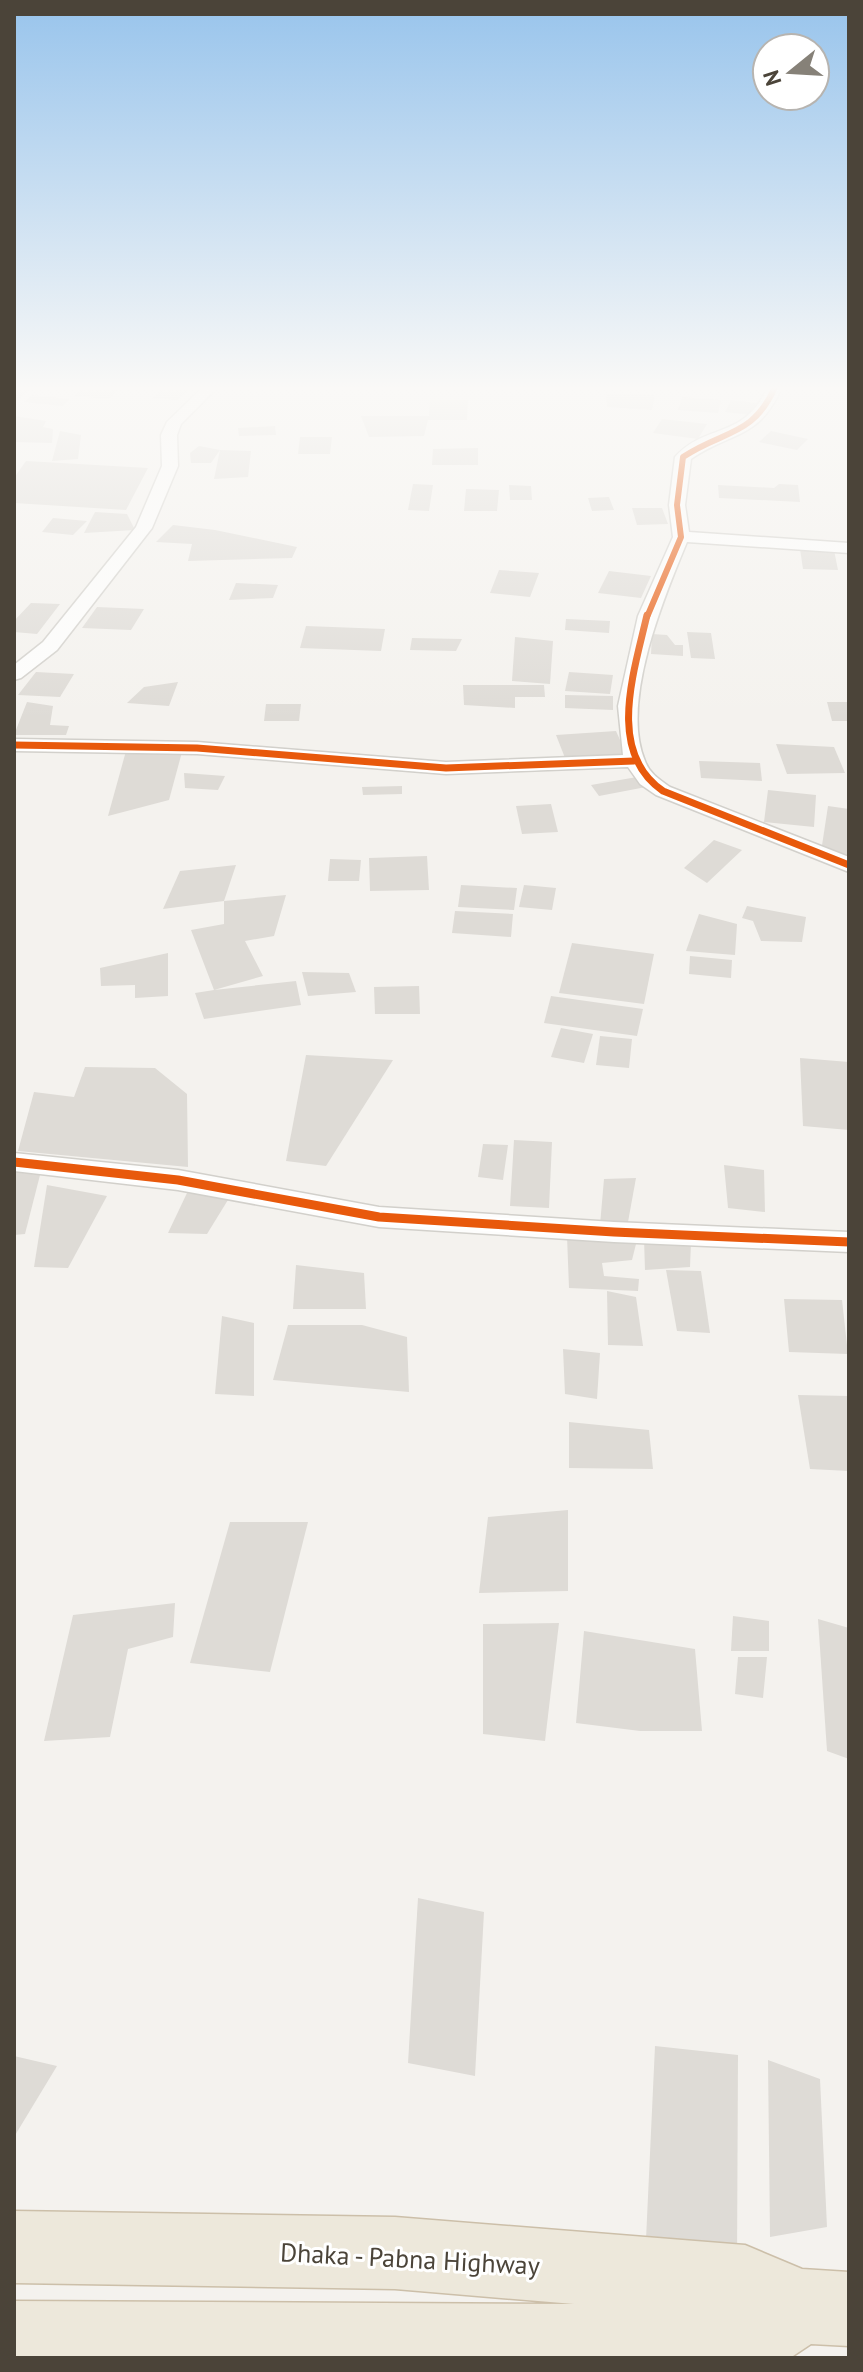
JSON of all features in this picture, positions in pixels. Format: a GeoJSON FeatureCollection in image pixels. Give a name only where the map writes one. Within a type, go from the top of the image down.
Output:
{"type":"FeatureCollection","features":[{"type":"Feature","properties":{"kind":"highway","name":"Dhaka - Pabna Highway"},"geometry":{"type":"LineString","coordinates":[[14,2247],[395,2253],[745,2282],[799,2319]]}},
{"type":"Feature","properties":{"kind":"highway","name":"Dhaka - Pabna Highway"},"geometry":{"type":"LineString","coordinates":[[14,2339],[390,2349],[799,2319]]}},
{"type":"Feature","properties":{"kind":"street"},"geometry":{"type":"LineString","coordinates":[[14,674],[50,646],[144,528],[157,498]]}},
{"type":"Feature","properties":{"kind":"street"},"geometry":{"type":"LineString","coordinates":[[678,498],[681,537],[647,616],[634,666],[628,723],[634,761],[647,780],[663,791],[849,865]]}},
{"type":"Feature","properties":{"kind":"street"},"geometry":{"type":"LineString","coordinates":[[681,537],[849,548]]}},
{"type":"Feature","properties":{"kind":"street"},"geometry":{"type":"LineString","coordinates":[[14,745],[197,748],[446,768],[634,761]]}},
{"type":"Feature","properties":{"kind":"street"},"geometry":{"type":"LineString","coordinates":[[14,1162],[178,1180],[379,1217],[614,1232],[849,1242]]}},
{"type":"Feature","properties":{"kind":"building"},"geometry":{"type":"Polygon","coordinates":[[[14,498],[132,498],[126,510],[14,503],[14,498]]]}},
{"type":"Feature","properties":{"kind":"building"},"geometry":{"type":"Polygon","coordinates":[[[410,498],[431,498],[429,511],[408,510],[410,498]]]}},
{"type":"Feature","properties":{"kind":"building"},"geometry":{"type":"Polygon","coordinates":[[[465,498],[498,498],[497,511],[464,511],[465,498]]]}},
{"type":"Feature","properties":{"kind":"building"},"geometry":{"type":"Polygon","coordinates":[[[510,498],[532,500],[510,500],[510,498]]]}},
{"type":"Feature","properties":{"kind":"building"},"geometry":{"type":"Polygon","coordinates":[[[588,498],[609,498],[614,510],[592,511],[588,498]]]}},
{"type":"Feature","properties":{"kind":"building"},"geometry":{"type":"Polygon","coordinates":[[[719,498],[799,498],[800,502],[719,498]]]}},
{"type":"Feature","properties":{"kind":"building"},"geometry":{"type":"Polygon","coordinates":[[[632,508],[662,508],[668,524],[637,525],[632,508]]]}},
{"type":"Feature","properties":{"kind":"building"},"geometry":{"type":"Polygon","coordinates":[[[95,512],[127,514],[135,530],[84,533],[95,512]]]}},
{"type":"Feature","properties":{"kind":"building"},"geometry":{"type":"Polygon","coordinates":[[[53,518],[87,521],[73,535],[42,532],[53,518]]]}},
{"type":"Feature","properties":{"kind":"building"},"geometry":{"type":"Polygon","coordinates":[[[173,525],[215,530],[297,547],[292,558],[188,561],[192,544],[156,542],[173,525]]]}},
{"type":"Feature","properties":{"kind":"building"},"geometry":{"type":"Polygon","coordinates":[[[800,549],[834,550],[838,570],[803,569],[800,549]]]}},
{"type":"Feature","properties":{"kind":"building"},"geometry":{"type":"Polygon","coordinates":[[[499,570],[539,573],[530,597],[490,593],[499,570]]]}},
{"type":"Feature","properties":{"kind":"building"},"geometry":{"type":"Polygon","coordinates":[[[609,571],[651,576],[641,598],[598,593],[609,571]]]}},
{"type":"Feature","properties":{"kind":"building"},"geometry":{"type":"Polygon","coordinates":[[[236,583],[278,585],[273,598],[229,600],[236,583]]]}},
{"type":"Feature","properties":{"kind":"building"},"geometry":{"type":"Polygon","coordinates":[[[31,603],[60,604],[37,634],[14,632],[14,621],[31,603]]]}},
{"type":"Feature","properties":{"kind":"building"},"geometry":{"type":"Polygon","coordinates":[[[97,607],[144,609],[131,630],[82,628],[97,607]]]}},
{"type":"Feature","properties":{"kind":"building"},"geometry":{"type":"Polygon","coordinates":[[[566,619],[610,621],[609,633],[565,630],[566,619]]]}},
{"type":"Feature","properties":{"kind":"building"},"geometry":{"type":"Polygon","coordinates":[[[306,626],[385,629],[381,651],[300,648],[306,626]]]}},
{"type":"Feature","properties":{"kind":"building"},"geometry":{"type":"Polygon","coordinates":[[[687,632],[711,633],[715,659],[691,658],[687,632]]]}},
{"type":"Feature","properties":{"kind":"building"},"geometry":{"type":"Polygon","coordinates":[[[652,634],[667,635],[675,645],[683,645],[683,656],[651,654],[652,634]]]}},
{"type":"Feature","properties":{"kind":"building"},"geometry":{"type":"Polygon","coordinates":[[[515,637],[553,641],[550,684],[512,681],[515,637]]]}},
{"type":"Feature","properties":{"kind":"building"},"geometry":{"type":"Polygon","coordinates":[[[412,638],[462,639],[456,651],[410,650],[412,638]]]}},
{"type":"Feature","properties":{"kind":"building"},"geometry":{"type":"Polygon","coordinates":[[[36,672],[74,674],[60,697],[18,695],[36,672]]]}},
{"type":"Feature","properties":{"kind":"building"},"geometry":{"type":"Polygon","coordinates":[[[569,672],[613,675],[610,694],[565,691],[569,672]]]}},
{"type":"Feature","properties":{"kind":"building"},"geometry":{"type":"Polygon","coordinates":[[[178,682],[169,706],[127,703],[144,687],[178,682]]]}},
{"type":"Feature","properties":{"kind":"building"},"geometry":{"type":"Polygon","coordinates":[[[463,685],[544,685],[545,697],[515,697],[515,708],[464,705],[463,685]]]}},
{"type":"Feature","properties":{"kind":"building"},"geometry":{"type":"Polygon","coordinates":[[[565,695],[613,696],[613,710],[565,708],[565,695]]]}},
{"type":"Feature","properties":{"kind":"building"},"geometry":{"type":"Polygon","coordinates":[[[27,702],[53,706],[50,725],[69,726],[66,735],[14,735],[27,702]]]}},
{"type":"Feature","properties":{"kind":"building"},"geometry":{"type":"Polygon","coordinates":[[[827,702],[849,702],[849,721],[832,721],[827,702]]]}},
{"type":"Feature","properties":{"kind":"building"},"geometry":{"type":"Polygon","coordinates":[[[266,704],[301,704],[299,721],[264,721],[266,704]]]}},
{"type":"Feature","properties":{"kind":"building"},"geometry":{"type":"Polygon","coordinates":[[[616,731],[628,758],[567,763],[556,735],[616,731]]]}},
{"type":"Feature","properties":{"kind":"building"},"geometry":{"type":"Polygon","coordinates":[[[776,744],[834,747],[845,773],[787,774],[776,744]]]}},
{"type":"Feature","properties":{"kind":"building"},"geometry":{"type":"Polygon","coordinates":[[[126,751],[182,752],[169,800],[108,816],[126,751]]]}},
{"type":"Feature","properties":{"kind":"building"},"geometry":{"type":"Polygon","coordinates":[[[699,761],[760,763],[762,781],[701,778],[699,761]]]}},
{"type":"Feature","properties":{"kind":"building"},"geometry":{"type":"Polygon","coordinates":[[[184,773],[225,776],[218,790],[185,788],[184,773]]]}},
{"type":"Feature","properties":{"kind":"building"},"geometry":{"type":"Polygon","coordinates":[[[637,777],[646,787],[599,796],[591,785],[637,777]]]}},
{"type":"Feature","properties":{"kind":"building"},"geometry":{"type":"Polygon","coordinates":[[[402,786],[402,794],[363,795],[362,787],[402,786]]]}},
{"type":"Feature","properties":{"kind":"building"},"geometry":{"type":"Polygon","coordinates":[[[768,790],[816,795],[814,827],[764,822],[768,790]]]}},
{"type":"Feature","properties":{"kind":"building"},"geometry":{"type":"Polygon","coordinates":[[[551,804],[558,832],[522,834],[516,806],[551,804]]]}},
{"type":"Feature","properties":{"kind":"building"},"geometry":{"type":"Polygon","coordinates":[[[828,806],[849,809],[849,856],[821,852],[828,806]]]}},
{"type":"Feature","properties":{"kind":"building"},"geometry":{"type":"Polygon","coordinates":[[[714,840],[742,850],[707,883],[684,868],[714,840]]]}},
{"type":"Feature","properties":{"kind":"building"},"geometry":{"type":"Polygon","coordinates":[[[427,856],[429,890],[370,891],[369,858],[427,856]]]}},
{"type":"Feature","properties":{"kind":"building"},"geometry":{"type":"Polygon","coordinates":[[[330,859],[361,860],[359,881],[328,881],[330,859]]]}},
{"type":"Feature","properties":{"kind":"building"},"geometry":{"type":"Polygon","coordinates":[[[236,865],[224,901],[163,909],[180,871],[236,865]]]}},
{"type":"Feature","properties":{"kind":"building"},"geometry":{"type":"Polygon","coordinates":[[[461,885],[517,888],[514,910],[458,907],[461,885]]]}},
{"type":"Feature","properties":{"kind":"building"},"geometry":{"type":"Polygon","coordinates":[[[524,885],[556,888],[552,910],[519,907],[524,885]]]}},
{"type":"Feature","properties":{"kind":"building"},"geometry":{"type":"Polygon","coordinates":[[[286,895],[274,936],[245,941],[263,976],[214,990],[191,930],[224,924],[224,901],[286,895]]]}},
{"type":"Feature","properties":{"kind":"building"},"geometry":{"type":"Polygon","coordinates":[[[747,906],[806,917],[802,942],[761,941],[753,921],[742,918],[747,906]]]}},
{"type":"Feature","properties":{"kind":"building"},"geometry":{"type":"Polygon","coordinates":[[[455,911],[513,914],[511,937],[452,933],[455,911]]]}},
{"type":"Feature","properties":{"kind":"building"},"geometry":{"type":"Polygon","coordinates":[[[699,914],[737,924],[735,955],[686,951],[699,914]]]}},
{"type":"Feature","properties":{"kind":"building"},"geometry":{"type":"Polygon","coordinates":[[[572,943],[654,954],[644,1004],[559,993],[572,943]]]}},
{"type":"Feature","properties":{"kind":"building"},"geometry":{"type":"Polygon","coordinates":[[[168,953],[168,996],[135,998],[135,985],[101,986],[100,968],[168,953]]]}},
{"type":"Feature","properties":{"kind":"building"},"geometry":{"type":"Polygon","coordinates":[[[690,956],[732,960],[731,978],[689,974],[690,956]]]}},
{"type":"Feature","properties":{"kind":"building"},"geometry":{"type":"Polygon","coordinates":[[[302,972],[349,973],[356,992],[308,996],[302,972]]]}},
{"type":"Feature","properties":{"kind":"building"},"geometry":{"type":"Polygon","coordinates":[[[296,981],[301,1005],[204,1019],[195,993],[296,981]]]}},
{"type":"Feature","properties":{"kind":"building"},"geometry":{"type":"Polygon","coordinates":[[[419,986],[420,1014],[375,1014],[374,987],[419,986]]]}},
{"type":"Feature","properties":{"kind":"building"},"geometry":{"type":"Polygon","coordinates":[[[551,996],[643,1009],[637,1036],[544,1023],[551,996]]]}},
{"type":"Feature","properties":{"kind":"building"},"geometry":{"type":"Polygon","coordinates":[[[561,1028],[593,1034],[584,1063],[551,1057],[561,1028]]]}},
{"type":"Feature","properties":{"kind":"building"},"geometry":{"type":"Polygon","coordinates":[[[600,1036],[632,1039],[629,1068],[596,1065],[600,1036]]]}},
{"type":"Feature","properties":{"kind":"building"},"geometry":{"type":"Polygon","coordinates":[[[306,1055],[393,1060],[326,1166],[286,1161],[306,1055]]]}},
{"type":"Feature","properties":{"kind":"building"},"geometry":{"type":"Polygon","coordinates":[[[800,1058],[849,1062],[849,1130],[803,1126],[800,1058]]]}},
{"type":"Feature","properties":{"kind":"building"},"geometry":{"type":"Polygon","coordinates":[[[85,1067],[155,1068],[187,1094],[188,1167],[18,1151],[34,1092],[74,1097],[85,1067]]]}},
{"type":"Feature","properties":{"kind":"building"},"geometry":{"type":"Polygon","coordinates":[[[514,1140],[552,1142],[549,1208],[510,1206],[514,1140]]]}},
{"type":"Feature","properties":{"kind":"building"},"geometry":{"type":"Polygon","coordinates":[[[483,1144],[508,1145],[503,1180],[478,1177],[483,1144]]]}},
{"type":"Feature","properties":{"kind":"building"},"geometry":{"type":"Polygon","coordinates":[[[724,1165],[764,1170],[765,1212],[728,1208],[724,1165]]]}},
{"type":"Feature","properties":{"kind":"building"},"geometry":{"type":"Polygon","coordinates":[[[14,1172],[40,1175],[25,1234],[14,1235],[14,1172]]]}},
{"type":"Feature","properties":{"kind":"building"},"geometry":{"type":"Polygon","coordinates":[[[636,1178],[628,1222],[600,1225],[604,1179],[636,1178]]]}},
{"type":"Feature","properties":{"kind":"building"},"geometry":{"type":"Polygon","coordinates":[[[47,1185],[107,1196],[68,1268],[34,1267],[47,1185]]]}},
{"type":"Feature","properties":{"kind":"building"},"geometry":{"type":"Polygon","coordinates":[[[187,1193],[231,1195],[207,1234],[168,1233],[187,1193]]]}},
{"type":"Feature","properties":{"kind":"building"},"geometry":{"type":"Polygon","coordinates":[[[567,1236],[637,1240],[632,1260],[602,1263],[604,1276],[639,1279],[638,1291],[569,1288],[567,1236]]]}},
{"type":"Feature","properties":{"kind":"building"},"geometry":{"type":"Polygon","coordinates":[[[644,1239],[691,1242],[690,1267],[645,1270],[644,1239]]]}},
{"type":"Feature","properties":{"kind":"building"},"geometry":{"type":"Polygon","coordinates":[[[296,1265],[364,1273],[366,1309],[293,1309],[296,1265]]]}},
{"type":"Feature","properties":{"kind":"building"},"geometry":{"type":"Polygon","coordinates":[[[666,1270],[701,1271],[710,1333],[677,1331],[666,1270]]]}},
{"type":"Feature","properties":{"kind":"building"},"geometry":{"type":"Polygon","coordinates":[[[607,1291],[636,1297],[643,1346],[608,1345],[607,1291]]]}},
{"type":"Feature","properties":{"kind":"building"},"geometry":{"type":"Polygon","coordinates":[[[784,1299],[842,1300],[848,1354],[789,1352],[784,1299]]]}},
{"type":"Feature","properties":{"kind":"building"},"geometry":{"type":"Polygon","coordinates":[[[222,1316],[254,1323],[254,1396],[215,1394],[222,1316]]]}},
{"type":"Feature","properties":{"kind":"building"},"geometry":{"type":"Polygon","coordinates":[[[288,1325],[362,1325],[407,1337],[409,1392],[273,1380],[288,1325]]]}},
{"type":"Feature","properties":{"kind":"building"},"geometry":{"type":"Polygon","coordinates":[[[563,1349],[600,1353],[597,1399],[565,1394],[563,1349]]]}},
{"type":"Feature","properties":{"kind":"building"},"geometry":{"type":"Polygon","coordinates":[[[798,1395],[849,1396],[849,1471],[810,1469],[798,1395]]]}},
{"type":"Feature","properties":{"kind":"building"},"geometry":{"type":"Polygon","coordinates":[[[569,1422],[649,1430],[653,1469],[569,1468],[569,1422]]]}},
{"type":"Feature","properties":{"kind":"building"},"geometry":{"type":"Polygon","coordinates":[[[568,1510],[568,1591],[479,1593],[488,1517],[568,1510]]]}},
{"type":"Feature","properties":{"kind":"building"},"geometry":{"type":"Polygon","coordinates":[[[230,1522],[308,1522],[270,1672],[190,1663],[230,1522]]]}},
{"type":"Feature","properties":{"kind":"building"},"geometry":{"type":"Polygon","coordinates":[[[175,1603],[173,1637],[128,1649],[110,1737],[44,1741],[73,1615],[175,1603]]]}},
{"type":"Feature","properties":{"kind":"building"},"geometry":{"type":"Polygon","coordinates":[[[733,1616],[769,1621],[769,1651],[731,1651],[733,1616]]]}},
{"type":"Feature","properties":{"kind":"building"},"geometry":{"type":"Polygon","coordinates":[[[818,1619],[849,1628],[849,1759],[827,1751],[818,1619]]]}},
{"type":"Feature","properties":{"kind":"building"},"geometry":{"type":"Polygon","coordinates":[[[559,1623],[545,1741],[483,1734],[483,1624],[559,1623]]]}},
{"type":"Feature","properties":{"kind":"building"},"geometry":{"type":"Polygon","coordinates":[[[584,1631],[695,1649],[702,1731],[640,1731],[576,1723],[584,1631]]]}},
{"type":"Feature","properties":{"kind":"building"},"geometry":{"type":"Polygon","coordinates":[[[738,1657],[767,1657],[763,1698],[735,1694],[738,1657]]]}},
{"type":"Feature","properties":{"kind":"building"},"geometry":{"type":"Polygon","coordinates":[[[418,1898],[484,1912],[475,2076],[408,2063],[418,1898]]]}},
{"type":"Feature","properties":{"kind":"building"},"geometry":{"type":"Polygon","coordinates":[[[655,2046],[738,2055],[737,2262],[645,2261],[655,2046]]]}},
{"type":"Feature","properties":{"kind":"building"},"geometry":{"type":"Polygon","coordinates":[[[14,2056],[57,2066],[14,2137],[14,2056]]]}},
{"type":"Feature","properties":{"kind":"building"},"geometry":{"type":"Polygon","coordinates":[[[768,2060],[820,2079],[827,2227],[770,2237],[768,2060]]]}},
{"type":"Feature","properties":{"kind":"cycle path"},"geometry":{"type":"LineString","coordinates":[[678,498],[681,537],[647,616],[628,706],[634,761],[647,780],[663,791],[849,865]]}},
{"type":"Feature","properties":{"kind":"cycle path"},"geometry":{"type":"LineString","coordinates":[[14,745],[197,748],[446,768],[634,761]]}},
{"type":"Feature","properties":{"kind":"cycle path"},"geometry":{"type":"LineString","coordinates":[[14,1162],[178,1180],[379,1217],[614,1232],[849,1242]]}}]}
